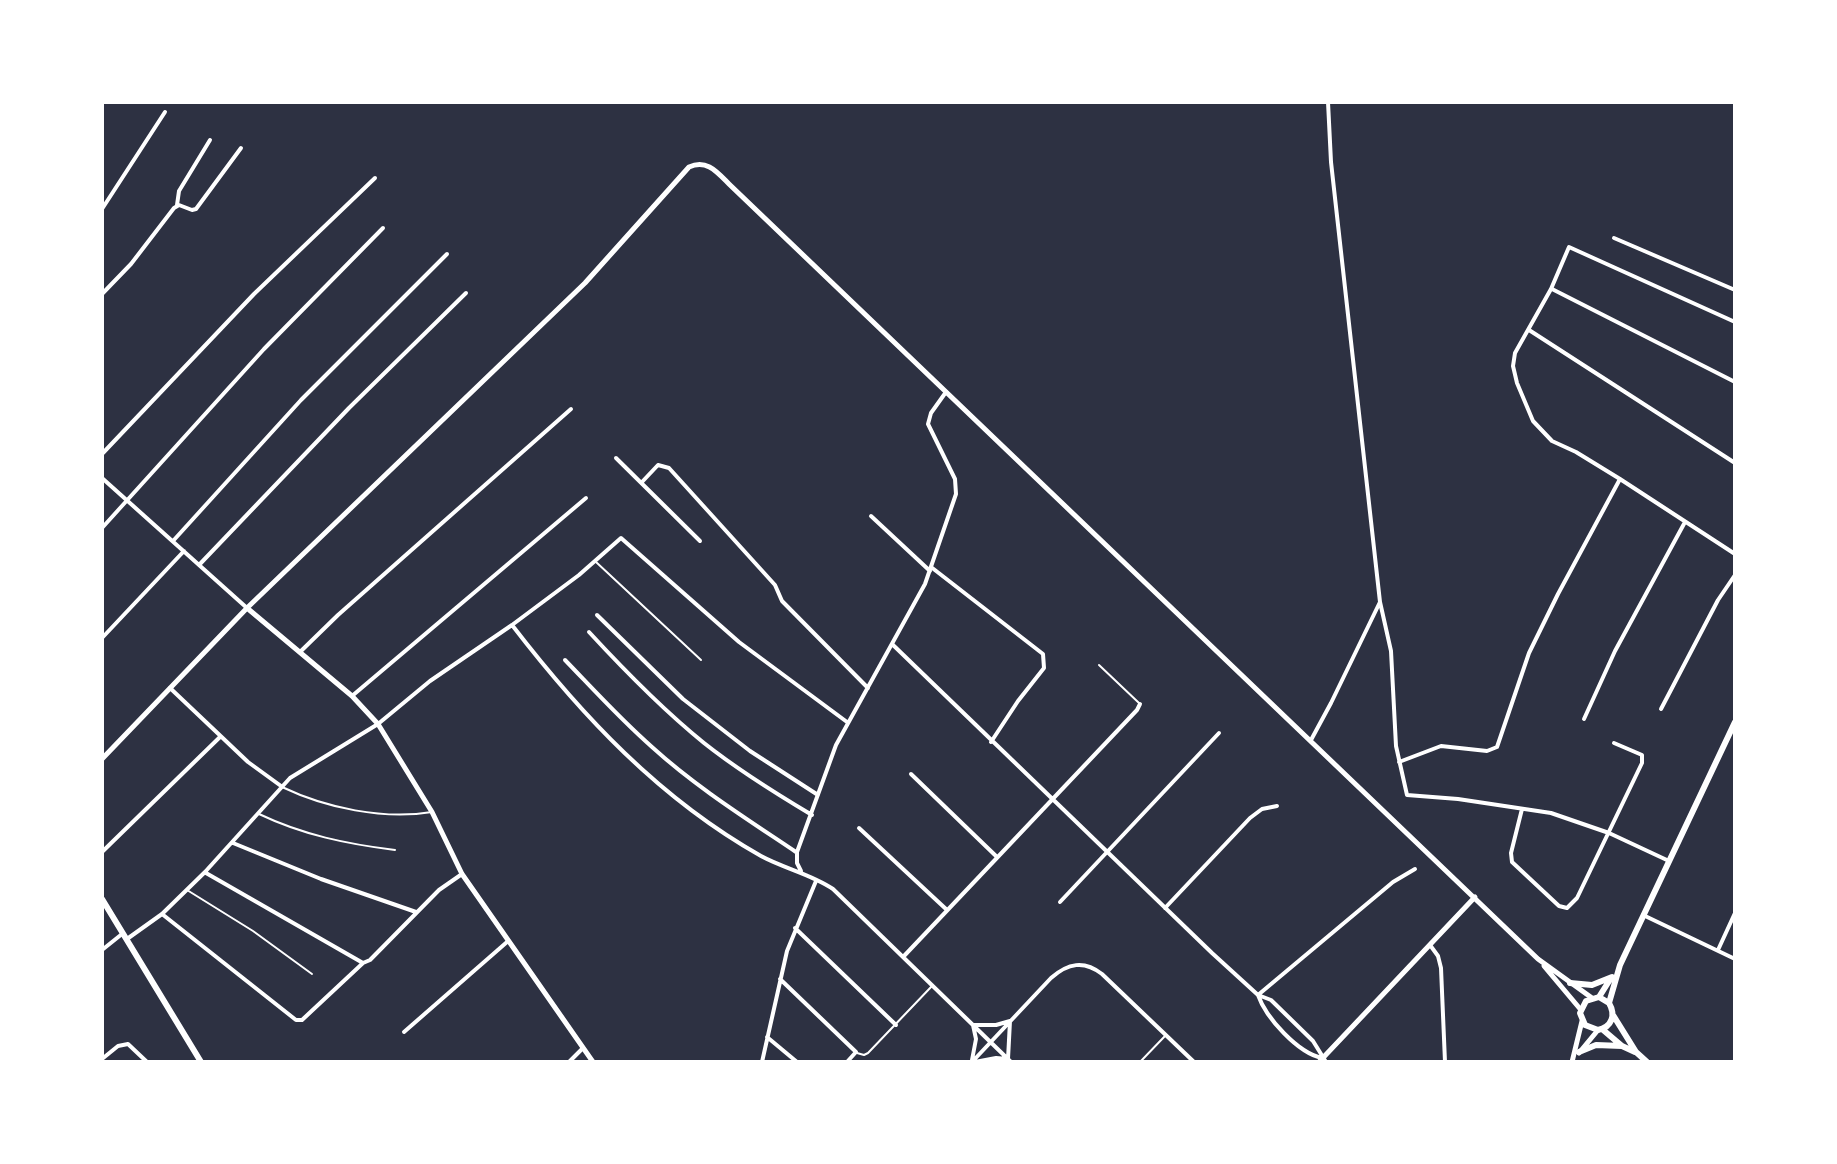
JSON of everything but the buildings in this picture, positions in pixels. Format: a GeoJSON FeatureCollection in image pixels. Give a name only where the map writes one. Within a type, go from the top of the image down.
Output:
{"type":"FeatureCollection","features":[{"type":"Feature","properties":{"kind":"main road"},"geometry":{"type":"LineString","coordinates":[[1647,1062],[1636,1052],[1609,1003],[1620,965],[1735,722]]}},
{"type":"Feature","properties":{"kind":"main road"},"geometry":{"type":"LineString","coordinates":[[102,899],[201,1062]]}},
{"type":"Feature","properties":{"kind":"main road"},"geometry":{"type":"LineString","coordinates":[[1620,965],[1596,998],[1586,1001],[1581,1010],[1582,1021],[1589,1028],[1600,1030],[1636,1052]]}},
{"type":"Feature","properties":{"kind":"main road"},"geometry":{"type":"LineString","coordinates":[[1570,983],[1592,985],[1612,977]]}},
{"type":"Feature","properties":{"kind":"main road"},"geometry":{"type":"LineString","coordinates":[[1596,998],[1609,1003]]}},
{"type":"Feature","properties":{"kind":"main road"},"geometry":{"type":"LineString","coordinates":[[1600,1030],[1610,1024],[1613,1015]]}},
{"type":"Feature","properties":{"kind":"main road"},"geometry":{"type":"LineString","coordinates":[[1579,1052],[1596,1045],[1622,1046]]}},
{"type":"Feature","properties":{"kind":"street"},"geometry":{"type":"LineString","coordinates":[[1328,102],[1331,162],[1380,602],[1391,651],[1399,762],[1407,795],[1551,813],[1609,833],[1669,861]]}},
{"type":"Feature","properties":{"kind":"street"},"geometry":{"type":"LineString","coordinates":[[102,209],[165,112]]}},
{"type":"Feature","properties":{"kind":"street"},"geometry":{"type":"LineString","coordinates":[[102,294],[131,264],[177,205],[179,191],[210,140]]}},
{"type":"Feature","properties":{"kind":"street"},"geometry":{"type":"LineString","coordinates":[[177,205],[196,209],[241,148]]}},
{"type":"Feature","properties":{"kind":"street"},"geometry":{"type":"LineString","coordinates":[[102,759],[247,608],[537,332],[689,167],[697,163],[713,168],[1475,896],[1538,959],[1581,1010]]}},
{"type":"Feature","properties":{"kind":"street"},"geometry":{"type":"LineString","coordinates":[[102,454],[254,294],[375,178]]}},
{"type":"Feature","properties":{"kind":"street"},"geometry":{"type":"LineString","coordinates":[[102,528],[264,349],[383,228]]}},
{"type":"Feature","properties":{"kind":"street"},"geometry":{"type":"LineString","coordinates":[[1614,238],[1735,290]]}},
{"type":"Feature","properties":{"kind":"street"},"geometry":{"type":"LineString","coordinates":[[1735,322],[1569,247],[1551,289],[1515,353],[1513,366],[1533,421],[1552,441],[1620,479],[1735,554]]}},
{"type":"Feature","properties":{"kind":"street"},"geometry":{"type":"LineString","coordinates":[[173,541],[301,400],[447,254]]}},
{"type":"Feature","properties":{"kind":"street"},"geometry":{"type":"LineString","coordinates":[[1551,289],[1735,382]]}},
{"type":"Feature","properties":{"kind":"street"},"geometry":{"type":"LineString","coordinates":[[199,565],[349,408],[466,293]]}},
{"type":"Feature","properties":{"kind":"street"},"geometry":{"type":"LineString","coordinates":[[1528,330],[1735,463]]}},
{"type":"Feature","properties":{"kind":"street"},"geometry":{"type":"LineString","coordinates":[[802,873],[797,863],[797,852],[847,722],[930,569],[957,489],[928,424],[931,413],[946,392]]}},
{"type":"Feature","properties":{"kind":"street"},"geometry":{"type":"LineString","coordinates":[[300,652],[571,409]]}},
{"type":"Feature","properties":{"kind":"street"},"geometry":{"type":"LineString","coordinates":[[616,458],[700,541]]}},
{"type":"Feature","properties":{"kind":"street"},"geometry":{"type":"LineString","coordinates":[[642,482],[658,465],[669,468],[775,585],[787,607],[868,688]]}},
{"type":"Feature","properties":{"kind":"street"},"geometry":{"type":"LineString","coordinates":[[102,478],[247,608],[352,696],[378,724],[432,812],[462,874],[593,1062]]}},
{"type":"Feature","properties":{"kind":"street"},"geometry":{"type":"LineString","coordinates":[[1399,762],[1441,746],[1487,751],[1497,747],[1529,653],[1620,479]]}},
{"type":"Feature","properties":{"kind":"street"},"geometry":{"type":"LineString","coordinates":[[352,696],[586,498]]}},
{"type":"Feature","properties":{"kind":"street"},"geometry":{"type":"LineString","coordinates":[[871,516],[930,569],[1043,654],[1044,668],[991,742]]}},
{"type":"Feature","properties":{"kind":"street"},"geometry":{"type":"LineString","coordinates":[[1584,719],[1615,651],[1685,522]]}},
{"type":"Feature","properties":{"kind":"street"},"geometry":{"type":"LineString","coordinates":[[102,950],[162,914],[233,843],[281,786],[310,764],[378,724],[430,681],[512,625],[623,537],[739,642],[847,722]]}},
{"type":"Feature","properties":{"kind":"street"},"geometry":{"type":"LineString","coordinates":[[102,638],[184,551]]}},
{"type":"Feature","properties":{"kind":"street"},"geometry":{"type":"LineString","coordinates":[[1661,709],[1718,600],[1735,575]]}},
{"type":"Feature","properties":{"kind":"street"},"geometry":{"type":"LineString","coordinates":[[1311,740],[1380,602]]}},
{"type":"Feature","properties":{"kind":"street"},"geometry":{"type":"LineString","coordinates":[[597,615],[703,716],[818,796]]}},
{"type":"Feature","properties":{"kind":"street"},"geometry":{"type":"LineString","coordinates":[[512,625],[616,748],[666,791],[761,856],[833,889],[1010,1061]]}},
{"type":"Feature","properties":{"kind":"street"},"geometry":{"type":"LineString","coordinates":[[589,632],[667,711],[706,744],[761,784],[812,815]]}},
{"type":"Feature","properties":{"kind":"street"},"geometry":{"type":"LineString","coordinates":[[892,644],[1051,801],[1258,995],[1271,1000],[1313,1041],[1323,1061]]}},
{"type":"Feature","properties":{"kind":"street"},"geometry":{"type":"LineString","coordinates":[[565,660],[664,757],[730,808],[797,852]]}},
{"type":"Feature","properties":{"kind":"street"},"geometry":{"type":"LineString","coordinates":[[170,688],[220,737],[281,786]]}},
{"type":"Feature","properties":{"kind":"street"},"geometry":{"type":"LineString","coordinates":[[904,956],[1140,704]]}},
{"type":"Feature","properties":{"kind":"street"},"geometry":{"type":"LineString","coordinates":[[1060,902],[1219,733]]}},
{"type":"Feature","properties":{"kind":"street"},"geometry":{"type":"LineString","coordinates":[[102,852],[220,737]]}},
{"type":"Feature","properties":{"kind":"street"},"geometry":{"type":"LineString","coordinates":[[1522,809],[1511,853],[1512,862],[1563,908],[1570,906],[1577,898],[1643,758],[1637,752],[1614,743]]}},
{"type":"Feature","properties":{"kind":"street"},"geometry":{"type":"LineString","coordinates":[[911,774],[997,857]]}},
{"type":"Feature","properties":{"kind":"street"},"geometry":{"type":"LineString","coordinates":[[1165,908],[1250,818],[1262,809],[1277,806]]}},
{"type":"Feature","properties":{"kind":"street"},"geometry":{"type":"LineString","coordinates":[[859,828],[947,910]]}},
{"type":"Feature","properties":{"kind":"street"},"geometry":{"type":"LineString","coordinates":[[233,843],[321,879],[416,912]]}},
{"type":"Feature","properties":{"kind":"street"},"geometry":{"type":"LineString","coordinates":[[1258,995],[1393,882],[1415,869]]}},
{"type":"Feature","properties":{"kind":"street"},"geometry":{"type":"LineString","coordinates":[[205,872],[363,963]]}},
{"type":"Feature","properties":{"kind":"street"},"geometry":{"type":"LineString","coordinates":[[162,914],[296,1020],[306,1018],[363,963],[370,960],[439,890],[462,874]]}},
{"type":"Feature","properties":{"kind":"street"},"geometry":{"type":"LineString","coordinates":[[762,1062],[795,928],[816,880]]}},
{"type":"Feature","properties":{"kind":"street"},"geometry":{"type":"LineString","coordinates":[[1323,1061],[1475,896]]}},
{"type":"Feature","properties":{"kind":"street"},"geometry":{"type":"LineString","coordinates":[[1718,950],[1735,913]]}},
{"type":"Feature","properties":{"kind":"street"},"geometry":{"type":"LineString","coordinates":[[1643,915],[1735,959]]}},
{"type":"Feature","properties":{"kind":"street"},"geometry":{"type":"LineString","coordinates":[[795,928],[896,1025]]}},
{"type":"Feature","properties":{"kind":"street"},"geometry":{"type":"LineString","coordinates":[[404,1032],[507,942]]}},
{"type":"Feature","properties":{"kind":"street"},"geometry":{"type":"LineString","coordinates":[[1430,945],[1438,956],[1441,968],[1445,1062]]}},
{"type":"Feature","properties":{"kind":"street"},"geometry":{"type":"LineString","coordinates":[[1538,959],[1596,998]]}},
{"type":"Feature","properties":{"kind":"street"},"geometry":{"type":"LineString","coordinates":[[973,1062],[1059,970],[1081,964],[1089,965],[1102,974],[1194,1062]]}},
{"type":"Feature","properties":{"kind":"street"},"geometry":{"type":"LineString","coordinates":[[780,979],[856,1052],[847,1062]]}},
{"type":"Feature","properties":{"kind":"street"},"geometry":{"type":"LineString","coordinates":[[1258,995],[1263,1008],[1275,1023],[1304,1051],[1323,1061]]}},
{"type":"Feature","properties":{"kind":"street"},"geometry":{"type":"LineString","coordinates":[[973,1025],[996,1025],[1010,1021]]}},
{"type":"Feature","properties":{"kind":"street"},"geometry":{"type":"LineString","coordinates":[[1010,1021],[1010,1061]]}},
{"type":"Feature","properties":{"kind":"street"},"geometry":{"type":"LineString","coordinates":[[1573,1061],[1582,1021]]}},
{"type":"Feature","properties":{"kind":"street"},"geometry":{"type":"LineString","coordinates":[[973,1025],[973,1062]]}},
{"type":"Feature","properties":{"kind":"street"},"geometry":{"type":"LineString","coordinates":[[1573,1061],[1600,1030]]}},
{"type":"Feature","properties":{"kind":"street"},"geometry":{"type":"LineString","coordinates":[[767,1037],[797,1062]]}},
{"type":"Feature","properties":{"kind":"street"},"geometry":{"type":"LineString","coordinates":[[102,1059],[118,1046],[128,1044],[147,1062]]}},
{"type":"Feature","properties":{"kind":"street"},"geometry":{"type":"LineString","coordinates":[[569,1062],[582,1049]]}},
{"type":"Feature","properties":{"kind":"street"},"geometry":{"type":"LineString","coordinates":[[973,1062],[996,1058],[1010,1061]]}},
{"type":"Feature","properties":{"kind":"lane"},"geometry":{"type":"LineString","coordinates":[[595,561],[701,660]]}},
{"type":"Feature","properties":{"kind":"lane"},"geometry":{"type":"LineString","coordinates":[[1099,665],[1140,704]]}},
{"type":"Feature","properties":{"kind":"lane"},"geometry":{"type":"LineString","coordinates":[[281,786],[348,808],[412,815],[432,812]]}},
{"type":"Feature","properties":{"kind":"lane"},"geometry":{"type":"LineString","coordinates":[[259,814],[309,835],[395,850]]}},
{"type":"Feature","properties":{"kind":"lane"},"geometry":{"type":"LineString","coordinates":[[187,890],[253,931],[312,974]]}},
{"type":"Feature","properties":{"kind":"lane"},"geometry":{"type":"LineString","coordinates":[[856,1052],[860,1055],[868,1053],[933,985]]}},
{"type":"Feature","properties":{"kind":"lane"},"geometry":{"type":"LineString","coordinates":[[1140,1062],[1166,1035]]}}]}
